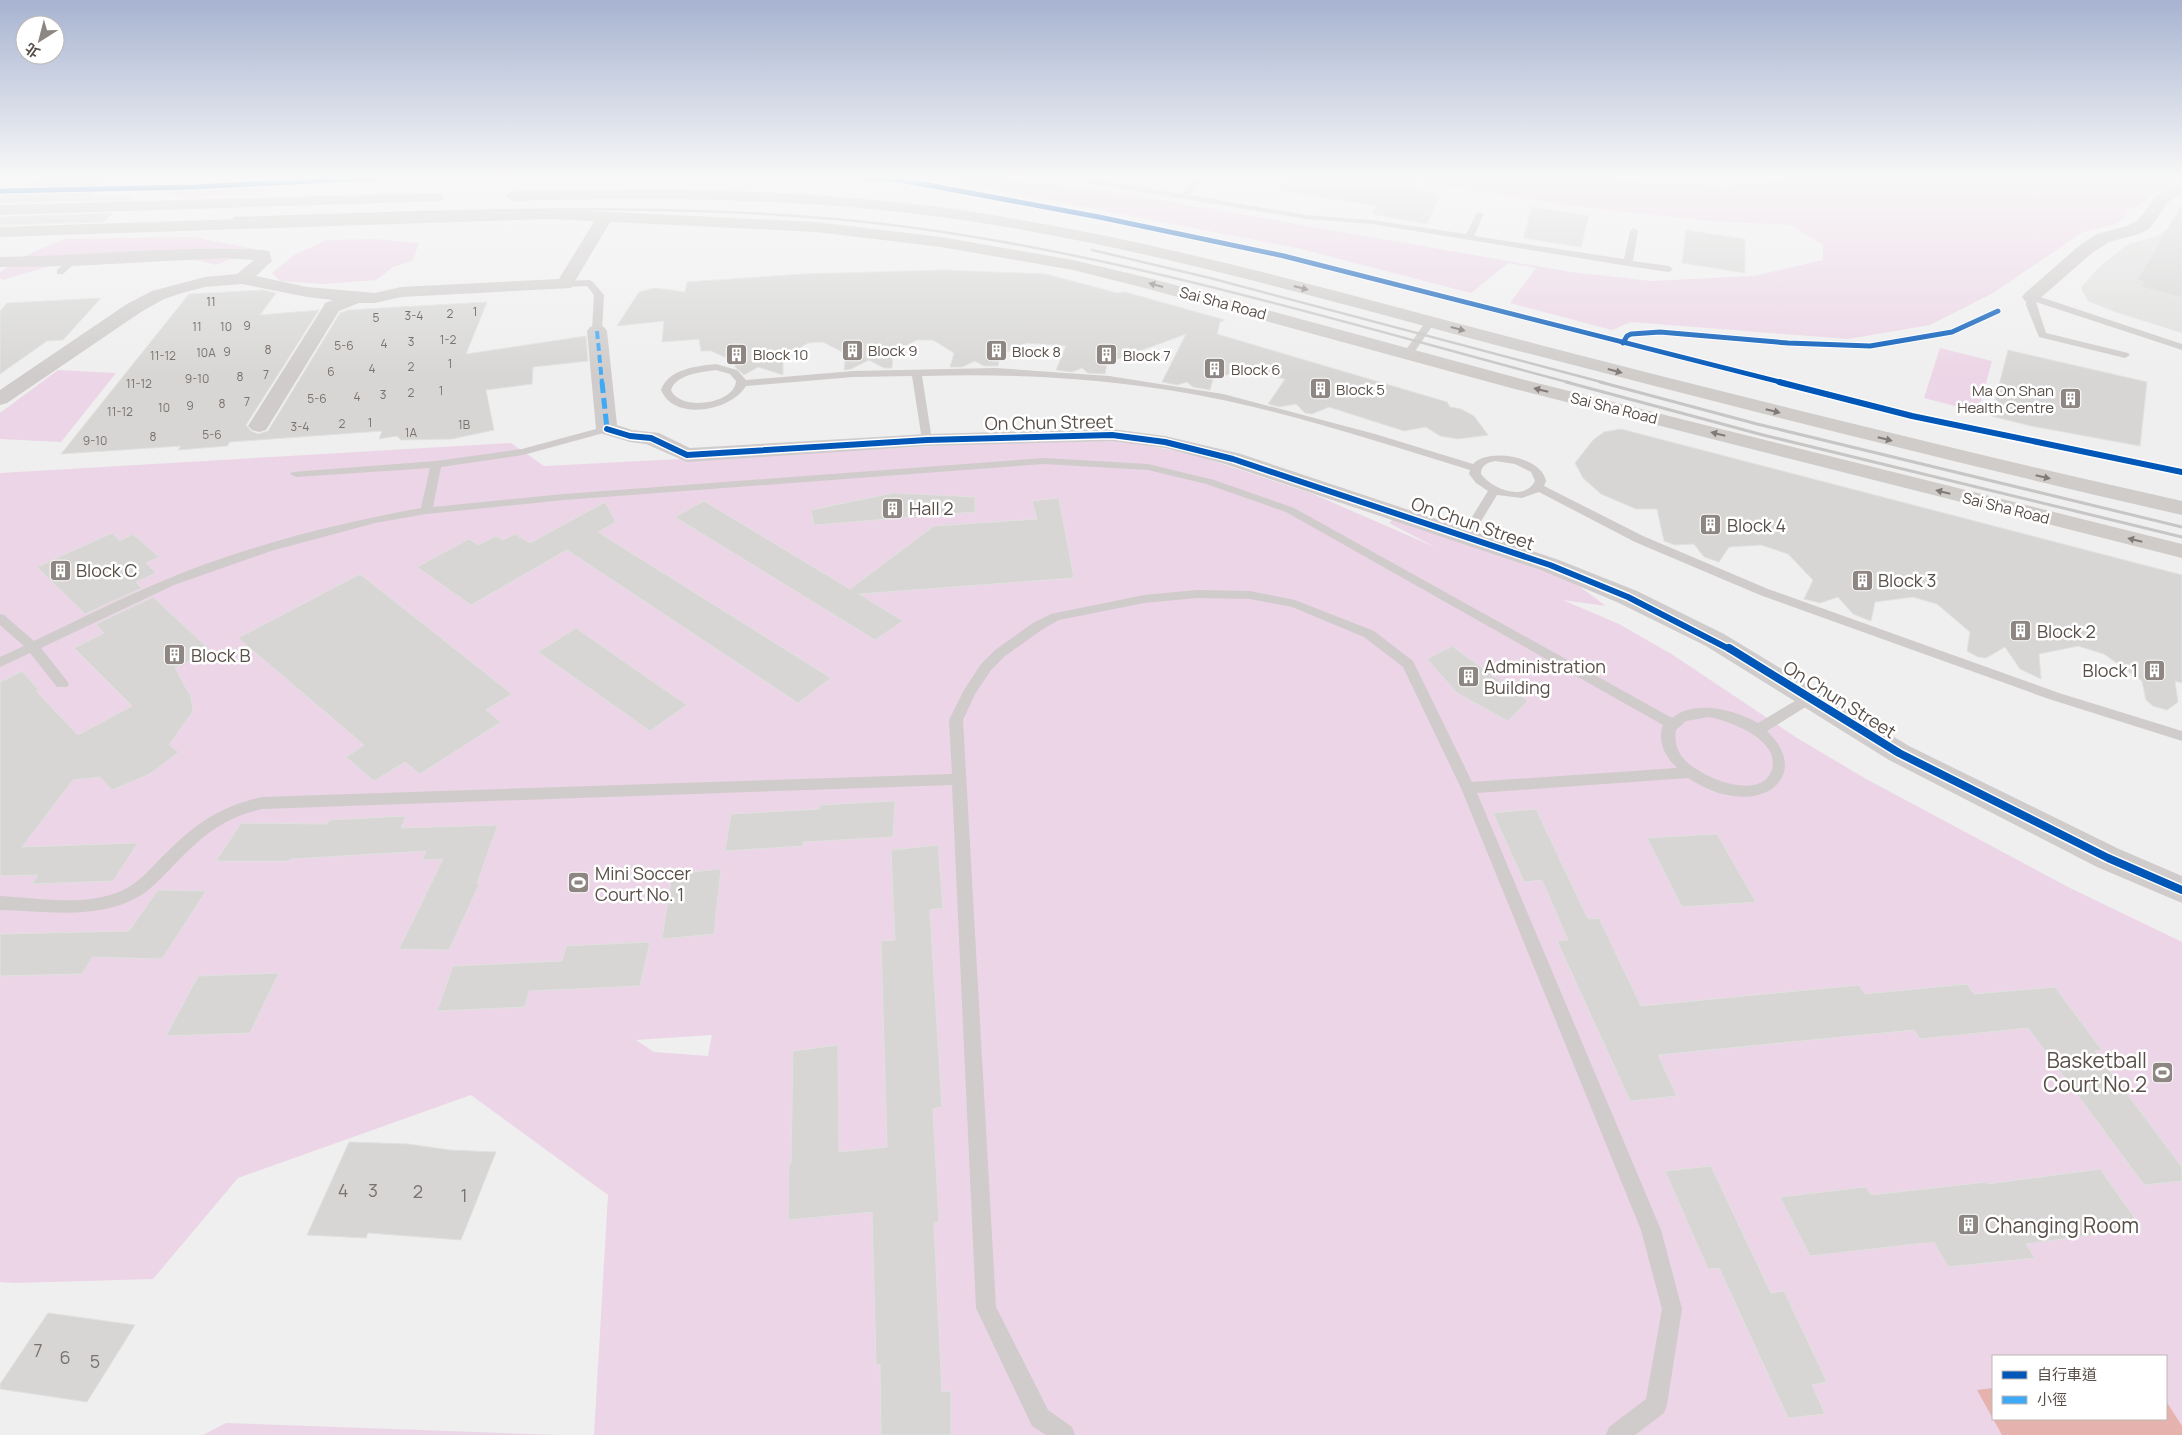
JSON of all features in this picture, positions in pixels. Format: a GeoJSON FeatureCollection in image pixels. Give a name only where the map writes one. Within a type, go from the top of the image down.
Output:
{"type":"FeatureCollection","features":[{"type":"Feature","properties":{"kind":"main road","name":"Sai Sha Road"},"geometry":{"type":"LineString","coordinates":[[952,244],[1007,252],[1147,282],[1408,354],[1904,482],[2182,551]]}},
{"type":"Feature","properties":{"kind":"main road","name":"Sai Sha Road"},"geometry":{"type":"LineString","coordinates":[[1122,244],[1156,251],[1786,414],[2182,508]]}},
{"type":"Feature","properties":{"kind":"street"},"geometry":{"type":"LineString","coordinates":[[0,399],[134,308],[176,288],[205,282],[242,279],[307,292],[375,298],[401,292],[565,284],[589,244]]}},
{"type":"Feature","properties":{"kind":"street"},"geometry":{"type":"LineString","coordinates":[[2031,297],[2094,244]]}},
{"type":"Feature","properties":{"kind":"street"},"geometry":{"type":"LineString","coordinates":[[0,262],[66,267],[224,253],[262,255],[263,261],[242,279]]}},
{"type":"Feature","properties":{"kind":"street"},"geometry":{"type":"LineString","coordinates":[[258,426],[332,306],[357,297]]}},
{"type":"Feature","properties":{"kind":"street"},"geometry":{"type":"LineString","coordinates":[[598,331],[607,429]]}},
{"type":"Feature","properties":{"kind":"street","name":"On Chun Street"},"geometry":{"type":"LineString","coordinates":[[607,429],[630,436],[650,438],[687,455],[927,440],[1112,434],[1165,442],[1233,459],[1550,565],[1628,596],[1715,640],[1899,753],[2108,858],[2182,890]]}},
{"type":"Feature","properties":{"kind":"lane"},"geometry":{"type":"LineString","coordinates":[[1512,244],[1668,269]]}},
{"type":"Feature","properties":{"kind":"lane"},"geometry":{"type":"LineString","coordinates":[[1628,263],[1632,244]]}},
{"type":"Feature","properties":{"kind":"lane"},"geometry":{"type":"LineString","coordinates":[[565,284],[589,283],[600,295],[598,331]]}},
{"type":"Feature","properties":{"kind":"lane"},"geometry":{"type":"LineString","coordinates":[[2126,355],[2042,335],[2031,305],[2031,297],[2182,347]]}},
{"type":"Feature","properties":{"kind":"lane"},"geometry":{"type":"LineString","coordinates":[[1408,354],[1430,322]]}},
{"type":"Feature","properties":{"kind":"lane"},"geometry":{"type":"LineString","coordinates":[[716,367],[735,372],[740,377],[742,383],[733,396],[710,405],[697,406],[680,403],[668,396],[667,390],[669,384],[683,373],[705,368],[716,367]]}},
{"type":"Feature","properties":{"kind":"lane"},"geometry":{"type":"LineString","coordinates":[[742,383],[852,374],[996,371],[1109,379],[1223,397],[1371,436],[1475,468]]}},
{"type":"Feature","properties":{"kind":"lane"},"geometry":{"type":"LineString","coordinates":[[917,373],[927,440]]}},
{"type":"Feature","properties":{"kind":"lane"},"geometry":{"type":"LineString","coordinates":[[296,474],[436,464],[523,452],[607,429]]}},
{"type":"Feature","properties":{"kind":"lane"},"geometry":{"type":"LineString","coordinates":[[1506,458],[1516,460],[1527,464],[1539,476],[1540,482],[1538,487],[1524,494],[1493,491],[1478,480],[1475,468],[1486,460],[1506,458]]}},
{"type":"Feature","properties":{"kind":"lane"},"geometry":{"type":"LineString","coordinates":[[0,662],[170,582],[221,564],[345,526],[426,511],[564,497],[1044,460],[1148,467],[1210,482],[1290,510],[1672,724]]}},
{"type":"Feature","properties":{"kind":"lane"},"geometry":{"type":"LineString","coordinates":[[426,511],[436,464]]}},
{"type":"Feature","properties":{"kind":"lane"},"geometry":{"type":"LineString","coordinates":[[1538,487],[1639,539],[1764,592],[2054,696],[2182,736]]}},
{"type":"Feature","properties":{"kind":"lane"},"geometry":{"type":"LineString","coordinates":[[1465,538],[1493,491]]}},
{"type":"Feature","properties":{"kind":"lane"},"geometry":{"type":"LineString","coordinates":[[1064,1435],[1040,1418],[986,1308],[956,720],[986,668],[1000,653],[1038,626],[1055,617],[1144,599],[1197,594],[1250,595],[1295,604],[1369,634],[1408,664],[1468,788],[1651,1230],[1672,1309],[1656,1405],[1617,1435]]}},
{"type":"Feature","properties":{"kind":"lane"},"geometry":{"type":"LineString","coordinates":[[0,618],[32,646],[62,684]]}},
{"type":"Feature","properties":{"kind":"lane"},"geometry":{"type":"LineString","coordinates":[[1758,730],[1810,698]]}},
{"type":"Feature","properties":{"kind":"lane"},"geometry":{"type":"LineString","coordinates":[[1709,712],[1726,715],[1758,730],[1779,756],[1780,769],[1775,780],[1763,788],[1746,791],[1727,790],[1707,783],[1690,773],[1676,761],[1668,747],[1666,734],[1672,724],[1687,715],[1709,712]]}},
{"type":"Feature","properties":{"kind":"lane"},"geometry":{"type":"LineString","coordinates":[[1468,788],[1690,773]]}},
{"type":"Feature","properties":{"kind":"lane"},"geometry":{"type":"LineString","coordinates":[[0,903],[104,904],[128,896],[153,877],[200,828],[230,812],[245,806],[262,803],[959,779]]}},
{"type":"Feature","properties":{"kind":"shaded area"},"geometry":{"type":"Polygon","coordinates":[[[52,244],[229,244],[255,249],[216,265],[171,254],[86,255],[3,280],[0,278],[0,272],[22,257],[52,244]]]}},
{"type":"Feature","properties":{"kind":"shaded area"},"geometry":{"type":"Polygon","coordinates":[[[318,244],[419,244],[412,261],[393,267],[376,280],[322,284],[280,281],[272,273],[294,255],[318,244]]]}},
{"type":"Feature","properties":{"kind":"shaded area"},"geometry":{"type":"Polygon","coordinates":[[[1275,244],[1411,244],[1571,272],[1651,281],[1754,276],[1823,260],[1823,245],[1821,244],[2065,244],[1993,293],[1930,325],[1848,339],[1631,322],[1612,330],[1510,303],[1536,268],[1508,263],[1471,293],[1275,244]]]}},
{"type":"Feature","properties":{"kind":"shaded area"},"geometry":{"type":"Polygon","coordinates":[[[2128,244],[2182,244],[2182,333],[2115,312],[2088,301],[2081,288],[2098,268],[2128,244]]]}},
{"type":"Feature","properties":{"kind":"shaded area"},"geometry":{"type":"Polygon","coordinates":[[[1940,348],[1992,361],[1978,412],[1924,398],[1940,348]]]}},
{"type":"Feature","properties":{"kind":"shaded area"},"geometry":{"type":"Polygon","coordinates":[[[58,370],[116,373],[61,442],[0,439],[0,413],[58,370]]]}},
{"type":"Feature","properties":{"kind":"shaded area"},"geometry":{"type":"Polygon","coordinates":[[[1091,438],[1140,444],[1195,455],[1313,494],[1437,548],[1389,523],[1401,511],[1531,551],[1606,606],[1563,600],[1619,624],[1673,655],[1797,738],[1868,780],[2068,887],[2182,942],[2182,1435],[594,1435],[608,1195],[471,1095],[238,1178],[153,1279],[0,1282],[0,473],[511,443],[544,466],[1091,438]],[[712,1035],[636,1040],[654,1052],[708,1056],[712,1035]]]}},
{"type":"Feature","properties":{"kind":"shaded area"},"geometry":{"type":"Polygon","coordinates":[[[1992,1388],[1992,1417],[1977,1390],[1992,1388]]]}},
{"type":"Feature","properties":{"kind":"shaded area"},"geometry":{"type":"Polygon","coordinates":[[[2167,1403],[2182,1426],[2182,1435],[2002,1435],[1994,1420],[2167,1420],[2167,1403]]]}},
{"type":"Feature","properties":{"kind":"shaded area"},"geometry":{"type":"Polygon","coordinates":[[[226,1423],[560,1435],[203,1435],[226,1423]]]}},
{"type":"Feature","properties":{"kind":"building"},"geometry":{"type":"Polygon","coordinates":[[[1561,244],[1582,244],[1581,247],[1561,244]]]}},
{"type":"Feature","properties":{"kind":"building"},"geometry":{"type":"Polygon","coordinates":[[[1684,244],[1745,244],[1745,273],[1682,263],[1684,244]]]}},
{"type":"Feature","properties":{"kind":"building"},"geometry":{"type":"Polygon","coordinates":[[[2158,244],[2182,244],[2182,298],[2142,287],[2144,282],[2137,280],[2158,244]]]}},
{"type":"Feature","properties":{"kind":"building"},"geometry":{"type":"Polygon","coordinates":[[[944,270],[1046,274],[1117,293],[1125,292],[1225,320],[1220,322],[1217,334],[1447,402],[1450,407],[1461,409],[1474,416],[1488,435],[1458,439],[1440,436],[1426,427],[1404,431],[1329,407],[1312,414],[1305,413],[1296,404],[1279,407],[1268,404],[1285,379],[1244,370],[1213,379],[1210,390],[1193,387],[1187,382],[1177,385],[1162,382],[1186,334],[1107,363],[1105,374],[1088,373],[1082,368],[1072,372],[1056,370],[1066,346],[1027,343],[1000,355],[998,366],[984,366],[975,361],[962,367],[950,367],[954,353],[933,340],[917,340],[893,352],[892,368],[884,368],[869,360],[851,369],[844,370],[846,354],[823,342],[808,343],[783,358],[783,375],[758,367],[744,375],[735,367],[736,362],[711,351],[701,351],[699,339],[662,342],[664,321],[617,326],[639,292],[655,288],[685,292],[687,282],[802,274],[944,270]]]}},
{"type":"Feature","properties":{"kind":"building"},"geometry":{"type":"Polygon","coordinates":[[[262,290],[276,293],[260,315],[319,310],[246,425],[251,431],[258,434],[268,431],[340,313],[348,310],[487,302],[466,354],[586,336],[588,361],[533,367],[532,384],[486,390],[494,430],[452,439],[401,440],[397,436],[379,439],[382,431],[230,442],[227,446],[178,450],[181,446],[61,454],[189,294],[262,290]]]}},
{"type":"Feature","properties":{"kind":"building"},"geometry":{"type":"Polygon","coordinates":[[[101,298],[63,340],[47,341],[0,374],[0,311],[7,303],[101,298]]]}},
{"type":"Feature","properties":{"kind":"building","name":"Ma On Shan Health Centre"},"geometry":{"type":"Polygon","coordinates":[[[2008,350],[2147,382],[2140,446],[2031,426],[1991,416],[2008,350]]]}},
{"type":"Feature","properties":{"kind":"building"},"geometry":{"type":"Polygon","coordinates":[[[1621,429],[2182,575],[2182,683],[2175,681],[2178,702],[2167,710],[2153,706],[2146,700],[2142,681],[2104,654],[2078,646],[2039,654],[2041,679],[2020,669],[2005,647],[1986,658],[1978,657],[1967,651],[1970,632],[1937,604],[1913,597],[1875,602],[1871,621],[1853,614],[1838,597],[1820,603],[1804,599],[1813,580],[1788,554],[1761,545],[1729,547],[1719,562],[1704,557],[1694,544],[1675,545],[1664,541],[1657,509],[1636,509],[1601,494],[1583,478],[1575,463],[1593,440],[1604,432],[1621,429]]]}},
{"type":"Feature","properties":{"kind":"building"},"geometry":{"type":"Polygon","coordinates":[[[893,493],[975,497],[975,512],[814,525],[811,510],[893,493]]]}},
{"type":"Feature","properties":{"kind":"building"},"geometry":{"type":"Polygon","coordinates":[[[1059,498],[1074,578],[859,594],[903,621],[875,640],[675,517],[704,501],[850,589],[934,526],[1037,519],[1032,501],[1059,498]]]}},
{"type":"Feature","properties":{"kind":"building"},"geometry":{"type":"Polygon","coordinates":[[[605,502],[616,522],[598,532],[831,678],[798,703],[567,550],[471,605],[417,567],[469,539],[478,545],[496,536],[503,540],[515,534],[530,543],[605,502]]]}},
{"type":"Feature","properties":{"kind":"building","name":"Block C"},"geometry":{"type":"Polygon","coordinates":[[[112,533],[120,541],[133,534],[159,557],[146,563],[156,573],[136,582],[142,588],[85,614],[37,567],[112,533]]]}},
{"type":"Feature","properties":{"kind":"building"},"geometry":{"type":"Polygon","coordinates":[[[360,574],[512,694],[486,710],[501,722],[420,774],[405,762],[374,781],[346,757],[364,745],[238,638],[360,574]]]}},
{"type":"Feature","properties":{"kind":"building"},"geometry":{"type":"Polygon","coordinates":[[[153,597],[210,650],[175,668],[191,697],[193,711],[169,745],[179,752],[150,774],[112,790],[100,777],[73,780],[22,847],[138,843],[113,881],[32,884],[38,875],[0,876],[0,682],[22,671],[39,690],[36,691],[78,735],[132,706],[74,648],[104,633],[96,624],[153,597]]]}},
{"type":"Feature","properties":{"kind":"building"},"geometry":{"type":"Polygon","coordinates":[[[576,628],[687,705],[650,731],[538,652],[576,628]]]}},
{"type":"Feature","properties":{"kind":"building","name":"Administration Building"},"geometry":{"type":"Polygon","coordinates":[[[1452,646],[1528,701],[1508,721],[1457,693],[1427,659],[1452,646]]]}},
{"type":"Feature","properties":{"kind":"building"},"geometry":{"type":"Polygon","coordinates":[[[895,801],[893,837],[803,842],[803,846],[725,851],[731,814],[819,809],[820,805],[895,801]]]}},
{"type":"Feature","properties":{"kind":"building"},"geometry":{"type":"Polygon","coordinates":[[[1536,809],[1588,919],[1599,918],[1641,1006],[1859,985],[1865,994],[1967,984],[1974,994],[2055,987],[2102,1050],[2095,1051],[2182,1167],[2182,1181],[2144,1185],[2028,1028],[1920,1039],[1914,1030],[1658,1055],[1677,1096],[1630,1101],[1557,941],[1568,940],[1542,880],[1524,882],[1493,813],[1536,809]]]}},
{"type":"Feature","properties":{"kind":"building"},"geometry":{"type":"Polygon","coordinates":[[[406,816],[401,828],[498,825],[477,883],[480,883],[449,950],[399,949],[443,859],[422,860],[426,851],[290,859],[289,861],[216,861],[241,823],[327,824],[329,820],[406,816]]]}},
{"type":"Feature","properties":{"kind":"building"},"geometry":{"type":"Polygon","coordinates":[[[1717,834],[1756,902],[1682,907],[1647,838],[1717,834]]]}},
{"type":"Feature","properties":{"kind":"building"},"geometry":{"type":"Polygon","coordinates":[[[938,845],[943,908],[930,910],[942,1107],[933,1109],[939,1222],[934,1223],[942,1392],[951,1391],[951,1435],[881,1435],[880,1365],[876,1365],[872,1212],[788,1220],[793,1051],[838,1045],[839,1152],[887,1147],[881,941],[895,940],[891,850],[938,845]]]}},
{"type":"Feature","properties":{"kind":"building"},"geometry":{"type":"Polygon","coordinates":[[[721,869],[714,934],[662,939],[672,874],[721,869]]]}},
{"type":"Feature","properties":{"kind":"building"},"geometry":{"type":"Polygon","coordinates":[[[158,890],[206,891],[162,959],[93,957],[82,974],[0,976],[0,934],[129,931],[158,890]]]}},
{"type":"Feature","properties":{"kind":"building"},"geometry":{"type":"Polygon","coordinates":[[[650,942],[640,986],[529,991],[525,1007],[437,1011],[453,966],[562,961],[566,946],[650,942]]]}},
{"type":"Feature","properties":{"kind":"building"},"geometry":{"type":"Polygon","coordinates":[[[279,973],[250,1033],[166,1036],[198,976],[279,973]]]}},
{"type":"Feature","properties":{"kind":"building"},"geometry":{"type":"Polygon","coordinates":[[[349,1142],[408,1144],[450,1150],[496,1152],[461,1240],[368,1233],[366,1238],[307,1235],[349,1142]]]}},
{"type":"Feature","properties":{"kind":"building"},"geometry":{"type":"Polygon","coordinates":[[[1711,1166],[1771,1293],[1784,1291],[1827,1382],[1812,1385],[1825,1414],[1788,1418],[1719,1268],[1708,1269],[1665,1171],[1711,1166]]]}},
{"type":"Feature","properties":{"kind":"building"},"geometry":{"type":"Polygon","coordinates":[[[2100,1169],[2142,1228],[2026,1244],[2035,1258],[1948,1267],[1934,1242],[1810,1256],[1780,1197],[1866,1187],[1871,1195],[1987,1182],[1988,1184],[2100,1169]]]}},
{"type":"Feature","properties":{"kind":"building"},"geometry":{"type":"Polygon","coordinates":[[[48,1313],[135,1325],[87,1402],[0,1389],[0,1384],[48,1313]]]}},
{"type":"Feature","properties":{"kind":"railway"},"geometry":{"type":"LineString","coordinates":[[1013,244],[1159,274],[1241,294],[1571,383]]}},
{"type":"Feature","properties":{"kind":"railway"},"geometry":{"type":"LineString","coordinates":[[1092,250],[1210,278],[1605,383]]}},
{"type":"Feature","properties":{"kind":"railway"},"geometry":{"type":"LineString","coordinates":[[1566,382],[1763,435],[2182,537]]}},
{"type":"Feature","properties":{"kind":"railway"},"geometry":{"type":"LineString","coordinates":[[1600,382],[1757,424],[2182,527]]}},
{"type":"Feature","properties":{"kind":"marked path"},"geometry":{"type":"LineString","coordinates":[[597,331],[607,429]]}},
{"type":"Feature","properties":{"kind":"cycle path"},"geometry":{"type":"LineString","coordinates":[[1227,244],[1284,256],[1912,416],[2182,472]]}},
{"type":"Feature","properties":{"kind":"cycle path"},"geometry":{"type":"LineString","coordinates":[[1623,343],[1627,336],[1631,334],[1660,332],[1788,343],[1870,346],[1952,332],[1998,311]]}},
{"type":"Feature","properties":{"kind":"cycle path"},"geometry":{"type":"LineString","coordinates":[[607,429],[630,436],[651,438],[687,455],[927,440],[1112,435],[1165,442],[1233,459],[1550,565],[1628,597],[1715,640],[1899,753],[2108,858],[2182,890]]}},
{"type":"Feature","properties":{"kind":"place","name":"Block 9"},"geometry":{"type":"Point","coordinates":[852,350]}},
{"type":"Feature","properties":{"kind":"place","name":"Block 8"},"geometry":{"type":"Point","coordinates":[996,351]}},
{"type":"Feature","properties":{"kind":"place","name":"Block 10"},"geometry":{"type":"Point","coordinates":[737,354]}},
{"type":"Feature","properties":{"kind":"place","name":"Block 7"},"geometry":{"type":"Point","coordinates":[1107,355]}},
{"type":"Feature","properties":{"kind":"place","name":"Block 6"},"geometry":{"type":"Point","coordinates":[1215,369]}},
{"type":"Feature","properties":{"kind":"place","name":"Block 5"},"geometry":{"type":"Point","coordinates":[1320,389]}},
{"type":"Feature","properties":{"kind":"place","name":"Ma On Shan Health Centre"},"geometry":{"type":"Point","coordinates":[2070,399]}},
{"type":"Feature","properties":{"kind":"place","name":"Hall 2"},"geometry":{"type":"Point","coordinates":[893,508]}},
{"type":"Feature","properties":{"kind":"place","name":"Block 4"},"geometry":{"type":"Point","coordinates":[1711,525]}},
{"type":"Feature","properties":{"kind":"place","name":"Block C"},"geometry":{"type":"Point","coordinates":[60,570]}},
{"type":"Feature","properties":{"kind":"place","name":"Block 3"},"geometry":{"type":"Point","coordinates":[1862,580]}},
{"type":"Feature","properties":{"kind":"place","name":"Block 2"},"geometry":{"type":"Point","coordinates":[2021,631]}},
{"type":"Feature","properties":{"kind":"place","name":"Block B"},"geometry":{"type":"Point","coordinates":[175,655]}},
{"type":"Feature","properties":{"kind":"place","name":"Block 1"},"geometry":{"type":"Point","coordinates":[2154,670]}},
{"type":"Feature","properties":{"kind":"place","name":"Administration Building"},"geometry":{"type":"Point","coordinates":[1468,676]}},
{"type":"Feature","properties":{"kind":"place","name":"Mini Soccer Court No. 1"},"geometry":{"type":"Point","coordinates":[579,883]}},
{"type":"Feature","properties":{"kind":"place","name":"Basketball Court No.2"},"geometry":{"type":"Point","coordinates":[2163,1072]}},
{"type":"Feature","properties":{"kind":"place","name":"Changing Room"},"geometry":{"type":"Point","coordinates":[1969,1225]}}]}
